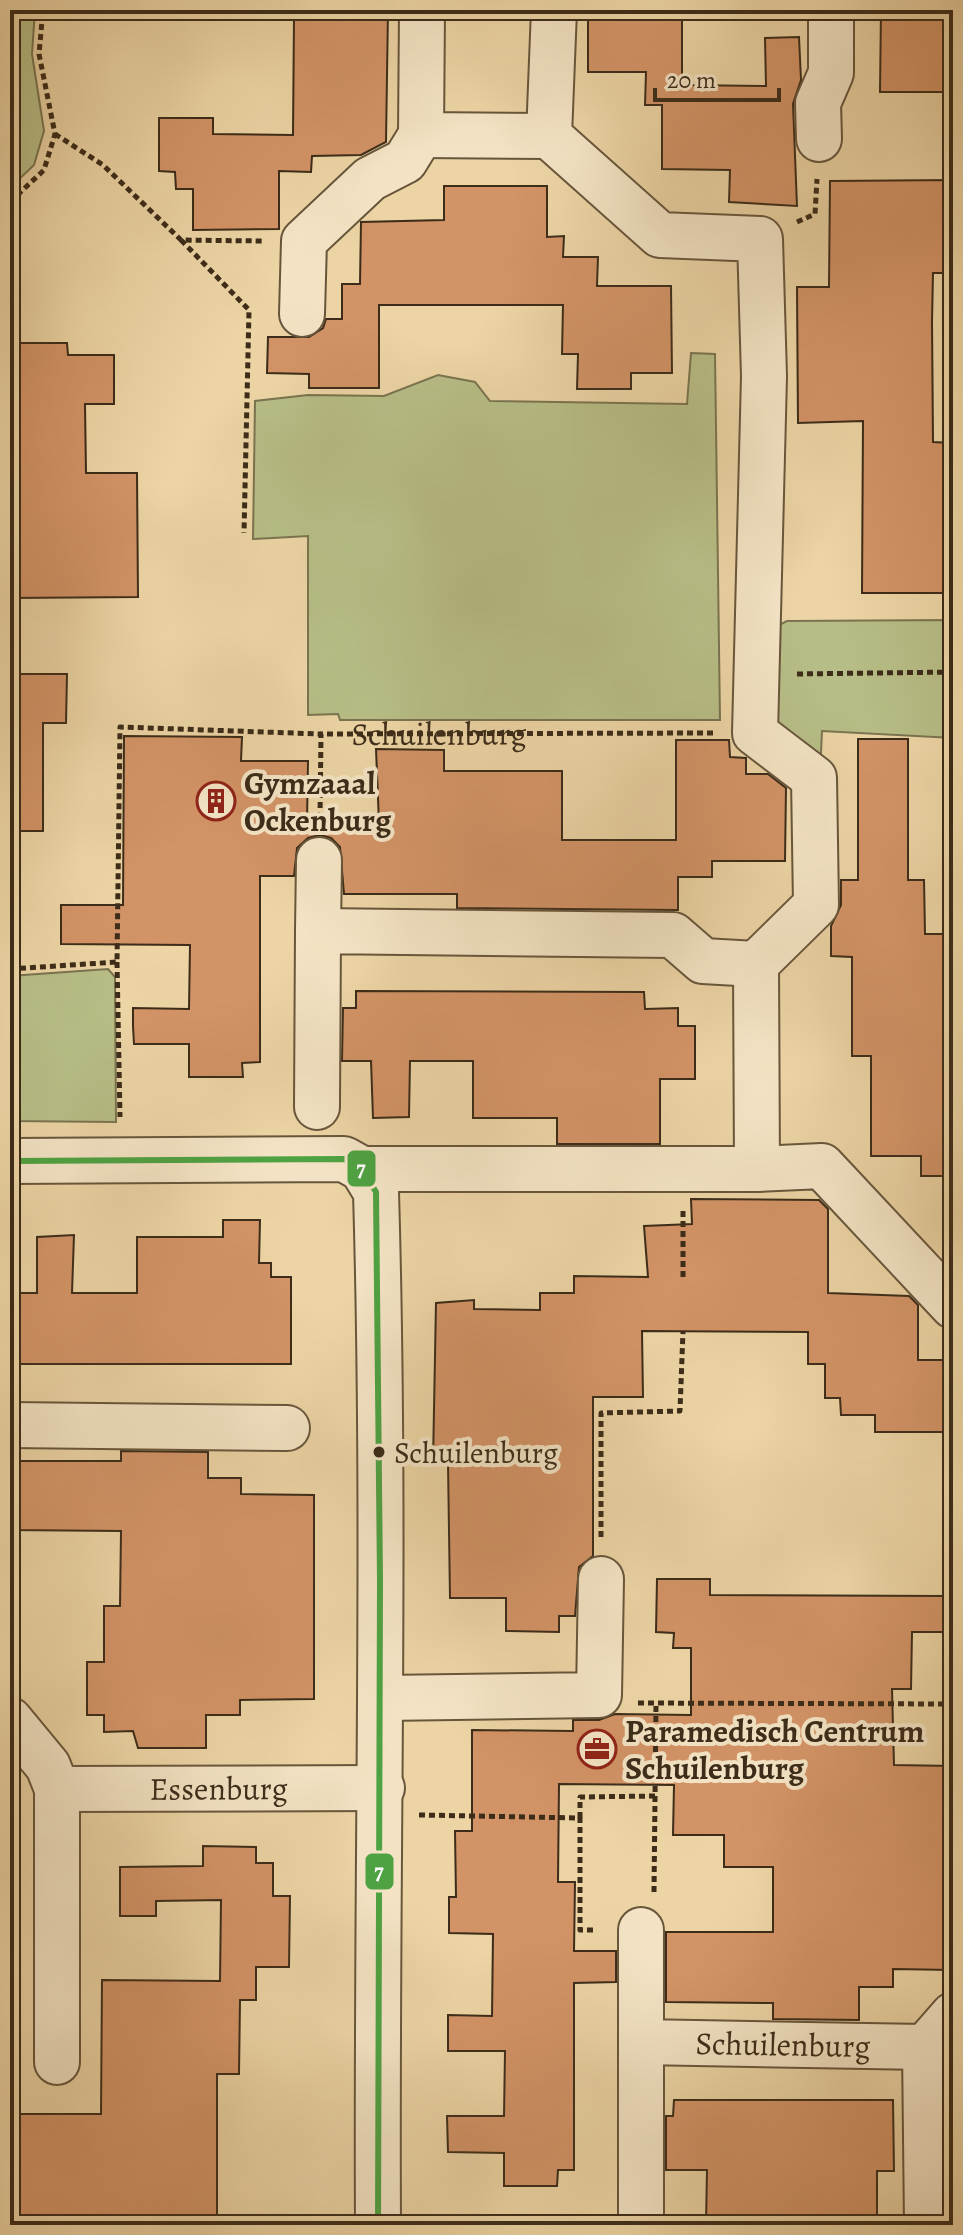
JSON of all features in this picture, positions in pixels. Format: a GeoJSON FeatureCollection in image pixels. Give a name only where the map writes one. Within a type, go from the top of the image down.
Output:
{"type":"FeatureCollection","features":[{"type":"Feature","properties":{"kind":"street"},"geometry":{"type":"LineString","coordinates":[[302,314],[304,241],[370,179],[405,161],[421,135],[422,10]]}},
{"type":"Feature","properties":{"kind":"street"},"geometry":{"type":"LineString","coordinates":[[549,136],[554,10]]}},
{"type":"Feature","properties":{"kind":"street"},"geometry":{"type":"LineString","coordinates":[[819,139],[818,103],[831,73],[831,10]]}},
{"type":"Feature","properties":{"kind":"street"},"geometry":{"type":"LineString","coordinates":[[421,135],[549,136],[660,235],[760,239],[764,376],[755,733],[814,778],[816,905],[756,964],[757,1169]]}},
{"type":"Feature","properties":{"kind":"street"},"geometry":{"type":"LineString","coordinates":[[317,1107],[319,860]]}},
{"type":"Feature","properties":{"kind":"street"},"geometry":{"type":"LineString","coordinates":[[318,931],[673,935],[703,961],[756,964]]}},
{"type":"Feature","properties":{"kind":"street"},"geometry":{"type":"LineString","coordinates":[[10,1161],[314,1158],[344,1159],[362,1169],[683,1170],[822,1166],[953,1306]]}},
{"type":"Feature","properties":{"kind":"street"},"geometry":{"type":"LineString","coordinates":[[362,1169],[376,1192],[383,1698],[376,1933],[378,2225]]}},
{"type":"Feature","properties":{"kind":"street"},"geometry":{"type":"LineString","coordinates":[[10,1425],[287,1428]]}},
{"type":"Feature","properties":{"kind":"street"},"geometry":{"type":"LineString","coordinates":[[383,1698],[599,1695],[601,1579]]}},
{"type":"Feature","properties":{"kind":"street"},"geometry":{"type":"LineString","coordinates":[[10,1720],[48,1766],[57,1789],[57,2062]]}},
{"type":"Feature","properties":{"kind":"street","name":"Essenburg"},"geometry":{"type":"LineString","coordinates":[[57,1789],[381,1801]]}},
{"type":"Feature","properties":{"kind":"street"},"geometry":{"type":"LineString","coordinates":[[641,1930],[641,2218]]}},
{"type":"Feature","properties":{"kind":"street","name":"Schuilenburg"},"geometry":{"type":"LineString","coordinates":[[641,2042],[939,2031],[927,2225]]}},
{"type":"Feature","properties":{"kind":"path"},"geometry":{"type":"LineString","coordinates":[[10,202],[44,170],[55,134],[39,54],[43,10]]}},
{"type":"Feature","properties":{"kind":"path"},"geometry":{"type":"LineString","coordinates":[[55,134],[103,165],[249,310],[244,533]]}},
{"type":"Feature","properties":{"kind":"path"},"geometry":{"type":"LineString","coordinates":[[760,239],[815,214],[819,139]]}},
{"type":"Feature","properties":{"kind":"path"},"geometry":{"type":"LineString","coordinates":[[181,240],[304,241]]}},
{"type":"Feature","properties":{"kind":"path"},"geometry":{"type":"LineString","coordinates":[[756,675],[953,672]]}},
{"type":"Feature","properties":{"kind":"path"},"geometry":{"type":"LineString","coordinates":[[121,1160],[117,962],[120,727],[321,734]]}},
{"type":"Feature","properties":{"kind":"path","name":"Schuilenburg"},"geometry":{"type":"LineString","coordinates":[[319,860],[321,734],[755,733]]}},
{"type":"Feature","properties":{"kind":"path"},"geometry":{"type":"LineString","coordinates":[[10,969],[117,962]]}},
{"type":"Feature","properties":{"kind":"path"},"geometry":{"type":"LineString","coordinates":[[683,1170],[683,1277]]}},
{"type":"Feature","properties":{"kind":"path"},"geometry":{"type":"LineString","coordinates":[[601,1579],[601,1413],[680,1411],[683,1331]]}},
{"type":"Feature","properties":{"kind":"path"},"geometry":{"type":"LineString","coordinates":[[599,1695],[610,1700],[656,1705],[953,1704]]}},
{"type":"Feature","properties":{"kind":"path"},"geometry":{"type":"LineString","coordinates":[[655,1796],[580,1797],[580,1930],[653,1930],[655,1796],[656,1705]]}},
{"type":"Feature","properties":{"kind":"path"},"geometry":{"type":"LineString","coordinates":[[381,1801],[580,1818]]}},
{"type":"Feature","properties":{"kind":"green space"},"geometry":{"type":"Polygon","coordinates":[[[12,10],[35,10],[32,54],[44,131],[34,165],[10,188],[12,10]]]}},
{"type":"Feature","properties":{"kind":"green space"},"geometry":{"type":"Polygon","coordinates":[[[691,353],[715,354],[720,720],[340,720],[338,714],[308,715],[308,536],[253,539],[255,401],[308,395],[384,396],[438,375],[475,382],[490,401],[687,404],[691,353]]]}},
{"type":"Feature","properties":{"kind":"green space"},"geometry":{"type":"Polygon","coordinates":[[[953,620],[953,738],[822,731],[820,775],[768,723],[771,629],[787,621],[953,620]]]}},
{"type":"Feature","properties":{"kind":"green space"},"geometry":{"type":"Polygon","coordinates":[[[108,969],[115,977],[116,1122],[10,1121],[10,976],[108,969]]]}},
{"type":"Feature","properties":{"kind":"building"},"geometry":{"type":"Polygon","coordinates":[[[310,10],[388,10],[386,142],[361,155],[312,156],[311,172],[279,171],[279,229],[193,230],[193,189],[176,189],[175,172],[159,171],[159,118],[213,118],[213,134],[293,135],[294,18],[310,18],[310,10]]]}},
{"type":"Feature","properties":{"kind":"building"},"geometry":{"type":"Polygon","coordinates":[[[588,10],[682,10],[682,85],[766,86],[765,38],[799,37],[801,80],[793,104],[797,206],[729,202],[730,170],[662,169],[662,105],[645,105],[646,72],[588,72],[588,10]]]}},
{"type":"Feature","properties":{"kind":"building"},"geometry":{"type":"Polygon","coordinates":[[[881,10],[950,10],[950,92],[880,92],[881,10]]]}},
{"type":"Feature","properties":{"kind":"building"},"geometry":{"type":"Polygon","coordinates":[[[953,180],[953,242],[947,242],[946,273],[933,273],[932,322],[933,442],[953,443],[953,538],[947,538],[946,593],[862,593],[863,421],[798,423],[797,287],[829,287],[830,181],[953,180]]]}},
{"type":"Feature","properties":{"kind":"building"},"geometry":{"type":"Polygon","coordinates":[[[444,186],[547,186],[547,237],[564,236],[563,257],[598,257],[597,286],[671,286],[672,373],[631,373],[631,389],[577,389],[578,354],[562,354],[563,305],[379,305],[379,388],[309,388],[309,374],[267,373],[268,337],[309,337],[323,328],[326,319],[342,319],[342,284],[360,284],[361,222],[444,220],[444,186]]]}},
{"type":"Feature","properties":{"kind":"building"},"geometry":{"type":"Polygon","coordinates":[[[10,343],[67,343],[68,355],[114,355],[114,404],[85,404],[86,473],[137,473],[138,597],[10,598],[10,343]]]}},
{"type":"Feature","properties":{"kind":"building"},"geometry":{"type":"Polygon","coordinates":[[[10,674],[67,674],[66,723],[43,723],[43,831],[10,831],[10,674]]]}},
{"type":"Feature","properties":{"kind":"building"},"geometry":{"type":"Polygon","coordinates":[[[124,736],[242,737],[241,761],[308,761],[307,823],[379,823],[376,749],[444,750],[444,771],[562,771],[562,840],[676,840],[676,740],[729,740],[730,757],[746,758],[746,774],[768,774],[786,788],[785,861],[712,861],[712,877],[678,877],[678,910],[457,908],[457,894],[344,894],[340,847],[331,838],[320,835],[308,838],[297,848],[294,876],[260,876],[260,1062],[242,1063],[243,1077],[189,1077],[189,1044],[134,1044],[133,1008],[189,1009],[190,945],[61,944],[61,905],[123,905],[124,736]]]}},
{"type":"Feature","properties":{"kind":"building"},"geometry":{"type":"Polygon","coordinates":[[[858,739],[908,739],[908,880],[924,880],[925,934],[949,934],[948,938],[953,938],[953,1176],[921,1176],[921,1156],[871,1156],[871,1056],[852,1056],[852,957],[831,956],[831,926],[841,905],[841,880],[858,880],[858,739]]]}},
{"type":"Feature","properties":{"kind":"building"},"geometry":{"type":"Polygon","coordinates":[[[356,991],[644,992],[645,1009],[678,1008],[678,1026],[695,1026],[695,1079],[660,1079],[660,1144],[557,1144],[557,1118],[473,1118],[473,1061],[410,1061],[409,1117],[373,1118],[371,1061],[342,1061],[343,1008],[356,1008],[356,991]]]}},
{"type":"Feature","properties":{"kind":"building"},"geometry":{"type":"Polygon","coordinates":[[[691,1199],[819,1200],[828,1209],[828,1293],[909,1296],[918,1305],[918,1360],[946,1360],[946,1432],[875,1432],[875,1415],[841,1415],[840,1398],[825,1398],[825,1364],[808,1364],[808,1332],[642,1331],[643,1397],[593,1397],[593,1556],[579,1567],[575,1616],[559,1616],[559,1632],[506,1631],[506,1598],[450,1598],[448,1463],[433,1463],[436,1303],[474,1300],[474,1309],[540,1310],[540,1293],[574,1293],[574,1276],[648,1277],[644,1226],[692,1224],[691,1199]]]}},
{"type":"Feature","properties":{"kind":"building"},"geometry":{"type":"Polygon","coordinates":[[[223,1220],[260,1220],[259,1263],[271,1263],[271,1277],[291,1277],[291,1364],[20,1364],[20,1347],[10,1347],[10,1293],[37,1293],[37,1237],[74,1235],[72,1293],[137,1293],[137,1237],[223,1237],[223,1220]]]}},
{"type":"Feature","properties":{"kind":"building"},"geometry":{"type":"Polygon","coordinates":[[[121,1451],[208,1452],[208,1478],[241,1478],[241,1494],[314,1495],[314,1699],[240,1700],[240,1715],[206,1715],[206,1748],[138,1748],[133,1731],[104,1732],[104,1715],[87,1715],[87,1662],[104,1662],[104,1606],[120,1606],[121,1531],[10,1530],[10,1461],[121,1461],[121,1451]]]}},
{"type":"Feature","properties":{"kind":"building"},"geometry":{"type":"Polygon","coordinates":[[[657,1579],[710,1579],[710,1595],[945,1596],[945,1632],[912,1632],[911,1689],[892,1689],[894,1765],[953,1766],[953,1970],[893,1969],[893,1987],[859,1987],[859,2020],[773,2019],[773,2003],[666,2002],[666,1932],[773,1932],[773,1867],[724,1867],[724,1835],[673,1835],[674,1785],[559,1784],[558,1882],[575,1882],[574,1951],[616,1951],[616,1982],[574,1983],[574,2170],[558,2170],[557,2186],[504,2186],[504,2153],[448,2152],[447,2116],[504,2116],[505,2051],[448,2051],[448,2015],[492,2016],[493,1934],[449,1933],[449,1897],[456,1897],[455,1831],[472,1831],[472,1730],[573,1731],[573,1720],[599,1720],[615,1714],[691,1715],[691,1648],[673,1648],[674,1633],[656,1632],[657,1579]]]}},
{"type":"Feature","properties":{"kind":"building"},"geometry":{"type":"Polygon","coordinates":[[[203,1846],[256,1847],[256,1863],[273,1863],[273,1896],[290,1896],[289,1967],[256,1967],[256,2000],[240,2000],[239,2074],[217,2074],[217,2220],[10,2218],[10,2114],[101,2114],[102,1980],[220,1981],[221,1900],[156,1901],[156,1916],[120,1916],[120,1867],[203,1866],[203,1846]]]}},
{"type":"Feature","properties":{"kind":"building"},"geometry":{"type":"Polygon","coordinates":[[[674,2100],[893,2100],[894,2171],[877,2171],[877,2225],[706,2225],[707,2170],[666,2170],[666,2116],[673,2116],[674,2100]]]}},
{"type":"Feature","properties":{"kind":"transit line","name":"7"},"geometry":{"type":"LineString","coordinates":[[10,1161],[344,1159],[362,1169],[376,1192],[380,1579],[378,2225]]}},
{"type":"Feature","properties":{"kind":"place","name":"Gymzaaal Ockenburg"},"geometry":{"type":"Point","coordinates":[216,801]}},
{"type":"Feature","properties":{"kind":"place","name":"Schuilenburg"},"geometry":{"type":"Point","coordinates":[379,1452]}},
{"type":"Feature","properties":{"kind":"place","name":"Paramedisch Centrum Schuilenburg"},"geometry":{"type":"Point","coordinates":[597,1749]}}]}
